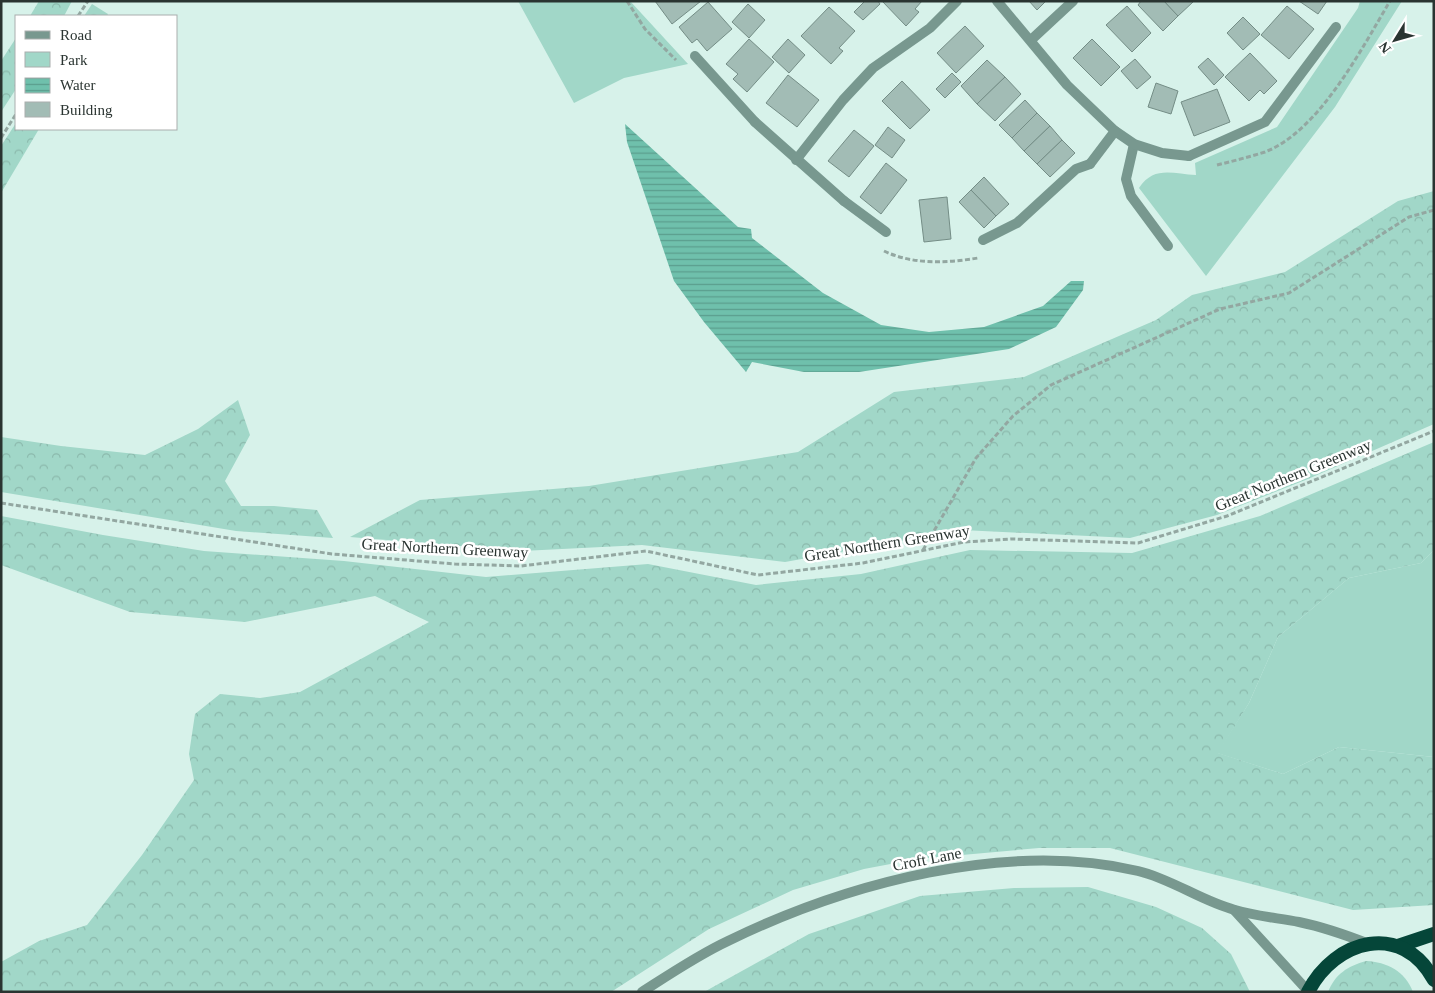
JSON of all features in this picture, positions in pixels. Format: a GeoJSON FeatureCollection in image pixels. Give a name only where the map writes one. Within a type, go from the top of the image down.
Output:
{"type":"FeatureCollection","features":[{"type":"Feature","properties":{"kind":"highway"},"geometry":{"type":"LineString","coordinates":[[1308,991],[1328,963],[1354,947],[1369,944],[1398,946],[1434,934]]}},
{"type":"Feature","properties":{"kind":"highway"},"geometry":{"type":"LineString","coordinates":[[1398,946],[1420,960],[1434,980]]}},
{"type":"Feature","properties":{"kind":"street"},"geometry":{"type":"LineString","coordinates":[[796,160],[843,100],[873,68],[930,28],[957,1]]}},
{"type":"Feature","properties":{"kind":"street"},"geometry":{"type":"LineString","coordinates":[[998,1],[1067,85],[1114,131],[1134,144],[1162,152],[1189,156],[1265,122],[1336,28]]}},
{"type":"Feature","properties":{"kind":"street"},"geometry":{"type":"LineString","coordinates":[[1031,40],[1073,1]]}},
{"type":"Feature","properties":{"kind":"street"},"geometry":{"type":"LineString","coordinates":[[695,56],[755,122],[796,160],[844,201],[886,232]]}},
{"type":"Feature","properties":{"kind":"street"},"geometry":{"type":"LineString","coordinates":[[983,240],[1017,223],[1076,169],[1090,164],[1114,131]]}},
{"type":"Feature","properties":{"kind":"street"},"geometry":{"type":"LineString","coordinates":[[1134,144],[1126,179],[1130,196],[1168,246]]}},
{"type":"Feature","properties":{"kind":"street","name":"Croft Lane"},"geometry":{"type":"LineString","coordinates":[[642,992],[727,941],[824,901],[889,882],[970,866],[1051,860],[1140,871],[1234,910],[1300,922],[1336,931],[1369,944]]}},
{"type":"Feature","properties":{"kind":"street","name":"Croft Lane"},"geometry":{"type":"LineString","coordinates":[[1234,910],[1308,991]]}},
{"type":"Feature","properties":{"kind":"path"},"geometry":{"type":"LineString","coordinates":[[79,15],[88,1]]}},
{"type":"Feature","properties":{"kind":"path"},"geometry":{"type":"LineString","coordinates":[[627,1],[645,29],[682,66]]}},
{"type":"Feature","properties":{"kind":"path"},"geometry":{"type":"LineString","coordinates":[[1210,167],[1266,151],[1302,128],[1323,107],[1390,1]]}},
{"type":"Feature","properties":{"kind":"path"},"geometry":{"type":"LineString","coordinates":[[1,138],[15,116]]}},
{"type":"Feature","properties":{"kind":"path"},"geometry":{"type":"LineString","coordinates":[[922,550],[976,458],[1013,416],[1052,385],[1220,309],[1289,293],[1409,217],[1434,210]]}},
{"type":"Feature","properties":{"kind":"path"},"geometry":{"type":"LineString","coordinates":[[877,247],[899,258],[947,263],[984,257]]}},
{"type":"Feature","properties":{"kind":"path","name":"Great Northern Greenway"},"geometry":{"type":"LineString","coordinates":[[1,503],[332,554],[455,564],[522,566],[646,552],[758,575],[863,563],[964,542],[1012,539],[1138,543],[1227,516],[1434,431]]}},
{"type":"Feature","properties":{"kind":"green space"},"geometry":{"type":"Polygon","coordinates":[[[39,1],[72,1],[65,15],[31,15],[39,1]]]}},
{"type":"Feature","properties":{"kind":"green space"},"geometry":{"type":"Polygon","coordinates":[[[518,1],[630,1],[688,64],[624,78],[574,103],[518,1]]]}},
{"type":"Feature","properties":{"kind":"green space"},"geometry":{"type":"Polygon","coordinates":[[[1360,1],[1402,1],[1335,107],[1206,276],[1139,188],[1151,176],[1164,172],[1196,175],[1195,163],[1277,127],[1358,8],[1360,1]]]}},
{"type":"Feature","properties":{"kind":"green space"},"geometry":{"type":"Polygon","coordinates":[[[92,4],[108,14],[108,15],[85,15],[92,4]]]}},
{"type":"Feature","properties":{"kind":"green space"},"geometry":{"type":"Polygon","coordinates":[[[15,40],[15,91],[1,112],[1,61],[15,40]]]}},
{"type":"Feature","properties":{"kind":"green space"},"geometry":{"type":"Polygon","coordinates":[[[15,125],[15,130],[38,130],[1,193],[1,146],[15,125]]]}},
{"type":"Feature","properties":{"kind":"green space"},"geometry":{"type":"Polygon","coordinates":[[[1434,191],[1434,424],[1308,479],[1217,515],[1130,538],[962,530],[785,562],[642,545],[522,551],[350,537],[420,500],[589,486],[798,452],[894,392],[1024,377],[1156,320],[1192,295],[1285,272],[1398,201],[1434,191]]]}},
{"type":"Feature","properties":{"kind":"green space"},"geometry":{"type":"Polygon","coordinates":[[[238,400],[250,435],[225,481],[241,506],[274,506],[317,510],[333,538],[236,531],[1,492],[1,437],[145,455],[198,429],[238,400]]]}},
{"type":"Feature","properties":{"kind":"green space"},"geometry":{"type":"Polygon","coordinates":[[[1434,442],[1434,550],[1421,563],[1349,578],[1278,637],[1249,703],[1218,753],[1283,774],[1339,747],[1434,757],[1434,905],[1353,910],[1110,848],[1039,848],[917,859],[864,869],[793,890],[709,929],[611,992],[1,992],[1,962],[39,941],[87,925],[142,855],[194,780],[189,754],[195,714],[220,694],[260,698],[300,692],[429,622],[375,596],[245,622],[130,612],[1,565],[1,516],[204,551],[344,561],[486,577],[648,564],[756,585],[861,574],[970,550],[1132,553],[1260,516],[1434,442]]]}},
{"type":"Feature","properties":{"kind":"green space"},"geometry":{"type":"Polygon","coordinates":[[[1434,550],[1434,757],[1339,747],[1283,774],[1217,753],[1249,703],[1278,637],[1349,578],[1421,563],[1434,550]]]}},
{"type":"Feature","properties":{"kind":"green space"},"geometry":{"type":"Polygon","coordinates":[[[1088,887],[1156,907],[1202,928],[1231,954],[1250,992],[704,992],[809,934],[920,896],[1014,888],[1088,887]]]}},
{"type":"Feature","properties":{"kind":"green space"},"geometry":{"type":"Polygon","coordinates":[[[1366,961],[1381,963],[1394,969],[1405,978],[1413,992],[1328,992],[1338,976],[1353,965],[1366,961]]]}},
{"type":"Feature","properties":{"kind":"water"},"geometry":{"type":"Polygon","coordinates":[[[625,124],[738,227],[751,229],[752,238],[823,293],[881,325],[929,332],[984,327],[1043,306],[1071,281],[1084,281],[1083,290],[1056,327],[1009,349],[859,372],[804,372],[752,362],[746,372],[704,322],[674,281],[627,142],[625,124]]]}},
{"type":"Feature","properties":{"kind":"building"},"geometry":{"type":"Polygon","coordinates":[[[655,1],[701,1],[672,24],[655,1]]]}},
{"type":"Feature","properties":{"kind":"building"},"geometry":{"type":"Polygon","coordinates":[[[865,1],[878,1],[880,4],[863,20],[854,12],[865,1]]]}},
{"type":"Feature","properties":{"kind":"building"},"geometry":{"type":"Polygon","coordinates":[[[882,1],[922,1],[915,9],[919,12],[906,26],[882,1]]]}},
{"type":"Feature","properties":{"kind":"building"},"geometry":{"type":"Polygon","coordinates":[[[1029,1],[1046,1],[1037,10],[1029,1]]]}},
{"type":"Feature","properties":{"kind":"building"},"geometry":{"type":"Polygon","coordinates":[[[1141,1],[1164,1],[1178,16],[1163,31],[1138,5],[1141,1]]]}},
{"type":"Feature","properties":{"kind":"building"},"geometry":{"type":"Polygon","coordinates":[[[1164,1],[1193,1],[1193,2],[1178,16],[1164,1]]]}},
{"type":"Feature","properties":{"kind":"building"},"geometry":{"type":"Polygon","coordinates":[[[1299,1],[1327,1],[1318,14],[1299,1]]]}},
{"type":"Feature","properties":{"kind":"building"},"geometry":{"type":"Polygon","coordinates":[[[708,2],[732,29],[707,51],[697,39],[692,43],[679,27],[708,2]]]}},
{"type":"Feature","properties":{"kind":"building"},"geometry":{"type":"Polygon","coordinates":[[[748,4],[765,20],[749,38],[732,22],[748,4]]]}},
{"type":"Feature","properties":{"kind":"building"},"geometry":{"type":"Polygon","coordinates":[[[1127,6],[1151,33],[1132,52],[1106,25],[1127,6]]]}},
{"type":"Feature","properties":{"kind":"building"},"geometry":{"type":"Polygon","coordinates":[[[1287,6],[1314,29],[1289,59],[1261,35],[1287,6]]]}},
{"type":"Feature","properties":{"kind":"building"},"geometry":{"type":"Polygon","coordinates":[[[829,7],[855,31],[839,48],[843,51],[831,64],[801,36],[829,7]]]}},
{"type":"Feature","properties":{"kind":"building"},"geometry":{"type":"Polygon","coordinates":[[[1243,17],[1260,34],[1243,50],[1227,33],[1243,17]]]}},
{"type":"Feature","properties":{"kind":"building"},"geometry":{"type":"Polygon","coordinates":[[[965,26],[984,46],[956,73],[937,53],[965,26]]]}},
{"type":"Feature","properties":{"kind":"building"},"geometry":{"type":"Polygon","coordinates":[[[749,39],[774,62],[747,92],[733,79],[738,74],[726,64],[749,39]]]}},
{"type":"Feature","properties":{"kind":"building"},"geometry":{"type":"Polygon","coordinates":[[[788,39],[805,55],[789,73],[772,57],[788,39]]]}},
{"type":"Feature","properties":{"kind":"building"},"geometry":{"type":"Polygon","coordinates":[[[1092,39],[1120,67],[1101,86],[1073,58],[1092,39]]]}},
{"type":"Feature","properties":{"kind":"building"},"geometry":{"type":"Polygon","coordinates":[[[1250,53],[1277,81],[1264,94],[1260,90],[1249,101],[1225,77],[1250,53]]]}},
{"type":"Feature","properties":{"kind":"building"},"geometry":{"type":"Polygon","coordinates":[[[1208,58],[1224,75],[1214,85],[1198,67],[1208,58]]]}},
{"type":"Feature","properties":{"kind":"building"},"geometry":{"type":"Polygon","coordinates":[[[1135,59],[1151,77],[1137,89],[1121,71],[1135,59]]]}},
{"type":"Feature","properties":{"kind":"building"},"geometry":{"type":"Polygon","coordinates":[[[987,60],[1005,77],[977,104],[961,86],[987,60]]]}},
{"type":"Feature","properties":{"kind":"building"},"geometry":{"type":"Polygon","coordinates":[[[952,73],[961,82],[945,98],[936,89],[952,73]]]}},
{"type":"Feature","properties":{"kind":"building"},"geometry":{"type":"Polygon","coordinates":[[[788,75],[819,100],[797,127],[766,103],[788,75]]]}},
{"type":"Feature","properties":{"kind":"building"},"geometry":{"type":"Polygon","coordinates":[[[1005,77],[1021,94],[995,121],[977,104],[1005,77]]]}},
{"type":"Feature","properties":{"kind":"building"},"geometry":{"type":"Polygon","coordinates":[[[902,81],[930,110],[910,129],[882,101],[902,81]]]}},
{"type":"Feature","properties":{"kind":"building"},"geometry":{"type":"Polygon","coordinates":[[[1156,83],[1178,91],[1171,114],[1148,107],[1156,83]]]}},
{"type":"Feature","properties":{"kind":"building"},"geometry":{"type":"Polygon","coordinates":[[[1217,89],[1230,122],[1194,136],[1181,102],[1217,89]]]}},
{"type":"Feature","properties":{"kind":"building"},"geometry":{"type":"Polygon","coordinates":[[[1025,100],[1037,113],[1012,138],[999,125],[1025,100]]]}},
{"type":"Feature","properties":{"kind":"building"},"geometry":{"type":"Polygon","coordinates":[[[1037,113],[1050,126],[1024,151],[1012,138],[1037,113]]]}},
{"type":"Feature","properties":{"kind":"building"},"geometry":{"type":"Polygon","coordinates":[[[1050,126],[1062,140],[1037,164],[1024,151],[1050,126]]]}},
{"type":"Feature","properties":{"kind":"building"},"geometry":{"type":"Polygon","coordinates":[[[888,127],[905,140],[892,158],[875,145],[888,127]]]}},
{"type":"Feature","properties":{"kind":"building"},"geometry":{"type":"Polygon","coordinates":[[[854,130],[874,146],[849,177],[828,161],[854,130]]]}},
{"type":"Feature","properties":{"kind":"building"},"geometry":{"type":"Polygon","coordinates":[[[1062,140],[1075,153],[1050,177],[1037,164],[1062,140]]]}},
{"type":"Feature","properties":{"kind":"building"},"geometry":{"type":"Polygon","coordinates":[[[886,163],[907,180],[881,214],[860,197],[886,163]]]}},
{"type":"Feature","properties":{"kind":"building"},"geometry":{"type":"Polygon","coordinates":[[[984,177],[1009,204],[996,216],[971,190],[984,177]]]}},
{"type":"Feature","properties":{"kind":"building"},"geometry":{"type":"Polygon","coordinates":[[[971,190],[996,216],[984,228],[959,202],[971,190]]]}},
{"type":"Feature","properties":{"kind":"building"},"geometry":{"type":"Polygon","coordinates":[[[947,197],[951,239],[924,242],[919,200],[947,197]]]}}]}
